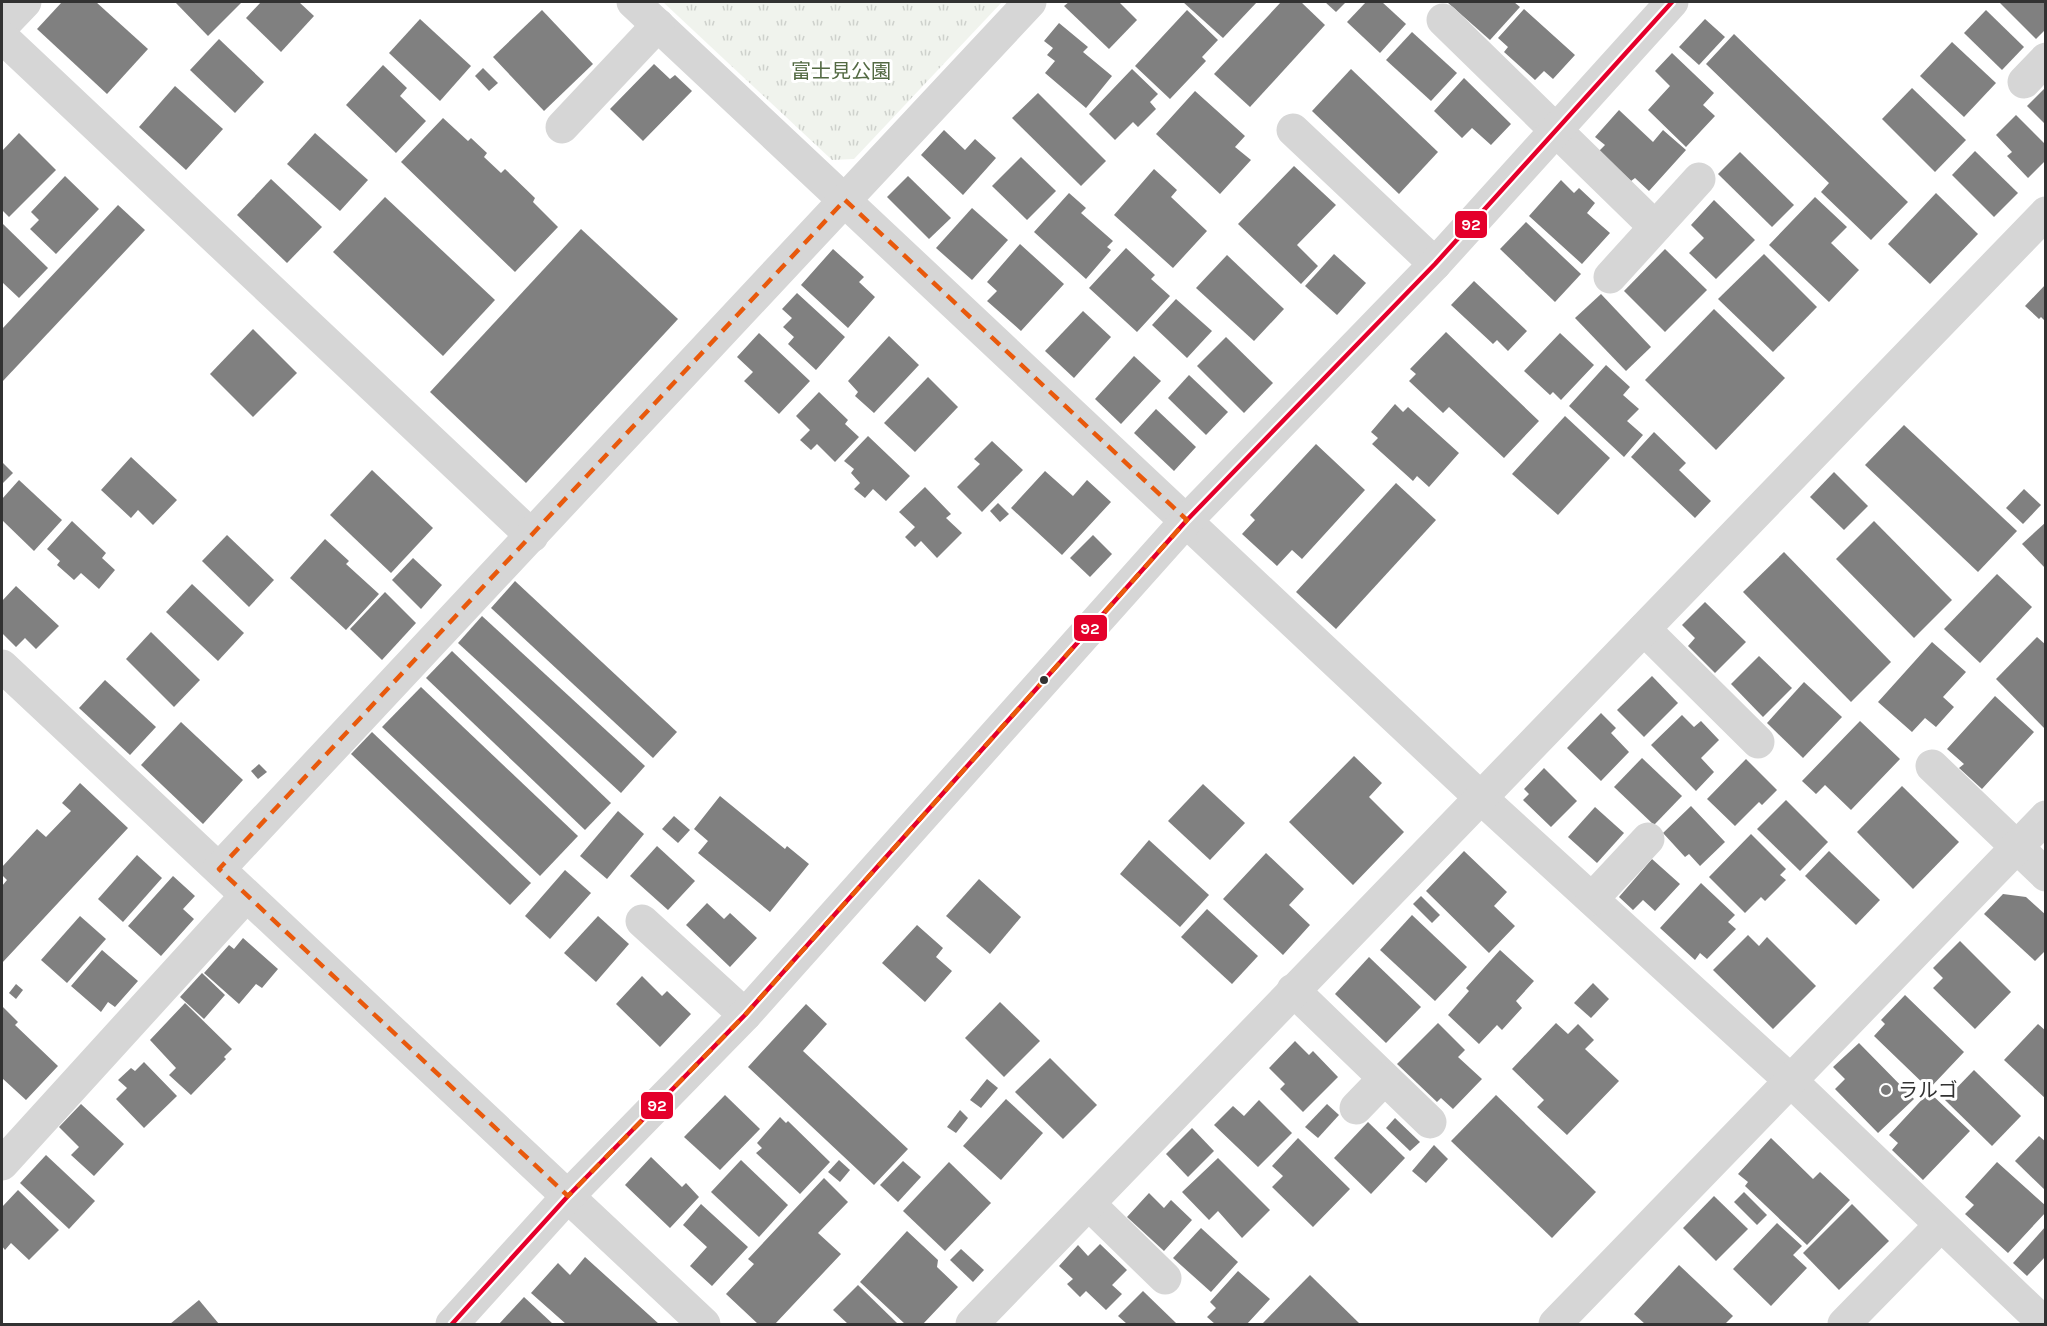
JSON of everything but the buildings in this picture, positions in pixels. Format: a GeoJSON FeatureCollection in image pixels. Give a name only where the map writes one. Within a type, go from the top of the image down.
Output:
{"type":"FeatureCollection","features":[{"type":"Feature","properties":{"kind":"street"},"geometry":{"type":"LineString","coordinates":[[2,26],[25,2]]}},
{"type":"Feature","properties":{"kind":"street"},"geometry":{"type":"LineString","coordinates":[[633,2],[1481,798],[1792,1082],[2045,1324]]}},
{"type":"Feature","properties":{"kind":"street"},"geometry":{"type":"LineString","coordinates":[[219,869],[1030,2]]}},
{"type":"Feature","properties":{"kind":"street"},"geometry":{"type":"LineString","coordinates":[[452,1324],[568,1196],[745,1015],[1187,520],[1435,264],[1672,2]]}},
{"type":"Feature","properties":{"kind":"street"},"geometry":{"type":"LineString","coordinates":[[1443,20],[1655,227]]}},
{"type":"Feature","properties":{"kind":"street"},"geometry":{"type":"LineString","coordinates":[[562,127],[658,25]]}},
{"type":"Feature","properties":{"kind":"street"},"geometry":{"type":"LineString","coordinates":[[2,37],[532,536]]}},
{"type":"Feature","properties":{"kind":"street"},"geometry":{"type":"LineString","coordinates":[[1293,130],[1435,264]]}},
{"type":"Feature","properties":{"kind":"street"},"geometry":{"type":"LineString","coordinates":[[1610,277],[1699,179]]}},
{"type":"Feature","properties":{"kind":"street"},"geometry":{"type":"LineString","coordinates":[[972,1324],[2046,213]]}},
{"type":"Feature","properties":{"kind":"street"},"geometry":{"type":"LineString","coordinates":[[1644,629],[1758,742]]}},
{"type":"Feature","properties":{"kind":"street"},"geometry":{"type":"LineString","coordinates":[[2,666],[704,1324]]}},
{"type":"Feature","properties":{"kind":"street"},"geometry":{"type":"LineString","coordinates":[[1932,766],[2046,875]]}},
{"type":"Feature","properties":{"kind":"street"},"geometry":{"type":"LineString","coordinates":[[1555,1324],[1792,1082],[2046,817]]}},
{"type":"Feature","properties":{"kind":"street"},"geometry":{"type":"LineString","coordinates":[[1592,899],[1648,839]]}},
{"type":"Feature","properties":{"kind":"street"},"geometry":{"type":"LineString","coordinates":[[2,1164],[246,896]]}},
{"type":"Feature","properties":{"kind":"street"},"geometry":{"type":"LineString","coordinates":[[642,921],[745,1015]]}},
{"type":"Feature","properties":{"kind":"street"},"geometry":{"type":"LineString","coordinates":[[1293,990],[1430,1122]]}},
{"type":"Feature","properties":{"kind":"street"},"geometry":{"type":"LineString","coordinates":[[1356,1108],[1384,1079]]}},
{"type":"Feature","properties":{"kind":"street"},"geometry":{"type":"LineString","coordinates":[[1089,1204],[1165,1278]]}},
{"type":"Feature","properties":{"kind":"street"},"geometry":{"type":"LineString","coordinates":[[1844,1324],[1941,1225]]}},
{"type":"Feature","properties":{"kind":"highlighted area"},"geometry":{"type":"Polygon","coordinates":[[[845,200],[1187,520],[745,1015],[568,1196],[219,869],[845,200]]]}},
{"type":"Feature","properties":{"kind":"green space","name":"富士見公園"},"geometry":{"type":"Polygon","coordinates":[[[663,2],[1002,2],[854,159],[832,160],[663,2]]]}},
{"type":"Feature","properties":{"kind":"transit line","name":"92"},"geometry":{"type":"LineString","coordinates":[[452,1324],[568,1196],[745,1015],[1187,520],[1435,264],[1672,2]]}},
{"type":"Feature","properties":{"kind":"place","name":"ラルゴ"},"geometry":{"type":"Point","coordinates":[1886,1090]}}]}
